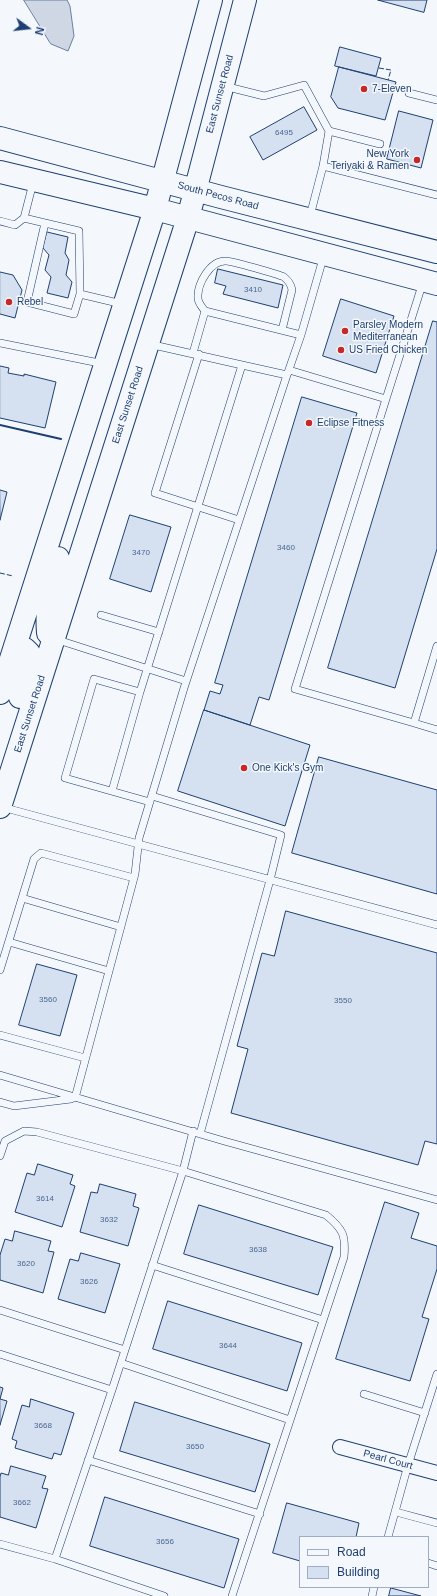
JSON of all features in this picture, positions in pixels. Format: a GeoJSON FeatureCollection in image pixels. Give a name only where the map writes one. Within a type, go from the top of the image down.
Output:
{"type":"FeatureCollection","features":[{"type":"Feature","properties":{"kind":"main road"},"geometry":{"type":"LineString","coordinates":[[0,693],[154,209],[211,0]]}},
{"type":"Feature","properties":{"kind":"main road","name":"East Sunset Road"},"geometry":{"type":"LineString","coordinates":[[0,807],[188,218],[245,0]]}},
{"type":"Feature","properties":{"kind":"main road","name":"South Pecos Road"},"geometry":{"type":"LineString","coordinates":[[0,138],[309,220],[437,252]]}},
{"type":"Feature","properties":{"kind":"main road"},"geometry":{"type":"LineString","coordinates":[[0,172],[154,209],[430,282]]}},
{"type":"Feature","properties":{"kind":"main road"},"geometry":{"type":"LineString","coordinates":[[54,639],[48,633],[46,614],[47,599],[69,523],[68,506],[63,496]]}},
{"type":"Feature","properties":{"kind":"main road"},"geometry":{"type":"LineString","coordinates":[[15,646],[25,649],[29,653],[28,670],[20,696],[13,735],[13,748],[17,755]]}},
{"type":"Feature","properties":{"kind":"street","name":"Pearl Court"},"geometry":{"type":"LineString","coordinates":[[340,1447],[437,1473]]}},
{"type":"Feature","properties":{"kind":"lane"},"geometry":{"type":"LineString","coordinates":[[223,85],[264,96],[304,85],[329,131],[323,166],[309,220]]}},
{"type":"Feature","properties":{"kind":"lane"},"geometry":{"type":"LineString","coordinates":[[409,92],[437,100]]}},
{"type":"Feature","properties":{"kind":"lane"},"geometry":{"type":"LineString","coordinates":[[329,131],[380,144]]}},
{"type":"Feature","properties":{"kind":"lane"},"geometry":{"type":"LineString","coordinates":[[323,166],[437,195]]}},
{"type":"Feature","properties":{"kind":"lane"},"geometry":{"type":"LineString","coordinates":[[0,221],[15,225],[24,218],[33,180]]}},
{"type":"Feature","properties":{"kind":"lane"},"geometry":{"type":"LineString","coordinates":[[24,218],[45,223],[78,231],[80,294],[74,314],[27,302],[45,223]]}},
{"type":"Feature","properties":{"kind":"lane"},"geometry":{"type":"LineString","coordinates":[[75,1098],[134,878],[139,844],[151,799],[186,681],[301,335],[324,255]]}},
{"type":"Feature","properties":{"kind":"lane"},"geometry":{"type":"LineString","coordinates":[[282,330],[292,290],[291,283],[283,276],[225,261],[215,264],[206,274],[200,286],[198,298],[205,311],[301,335]]}},
{"type":"Feature","properties":{"kind":"lane"},"geometry":{"type":"LineString","coordinates":[[430,282],[386,398],[296,689],[437,730]]}},
{"type":"Feature","properties":{"kind":"lane"},"geometry":{"type":"LineString","coordinates":[[80,294],[124,304]]}},
{"type":"Feature","properties":{"kind":"lane"},"geometry":{"type":"LineString","coordinates":[[205,311],[196,354],[154,493],[239,520]]}},
{"type":"Feature","properties":{"kind":"lane"},"geometry":{"type":"LineString","coordinates":[[0,343],[105,364]]}},
{"type":"Feature","properties":{"kind":"lane"},"geometry":{"type":"LineString","coordinates":[[148,343],[242,365],[288,373],[386,398]]}},
{"type":"Feature","properties":{"kind":"lane"},"geometry":{"type":"LineString","coordinates":[[112,791],[147,668],[242,365]]}},
{"type":"Feature","properties":{"kind":"lane"},"geometry":{"type":"LineString","coordinates":[[101,615],[159,632]]}},
{"type":"Feature","properties":{"kind":"lane"},"geometry":{"type":"LineString","coordinates":[[54,639],[186,681]]}},
{"type":"Feature","properties":{"kind":"lane"},"geometry":{"type":"LineString","coordinates":[[0,671],[15,646]]}},
{"type":"Feature","properties":{"kind":"lane"},"geometry":{"type":"LineString","coordinates":[[414,723],[437,646]]}},
{"type":"Feature","properties":{"kind":"lane"},"geometry":{"type":"LineString","coordinates":[[55,1559],[197,1133],[270,880],[281,835],[151,799],[112,791],[65,778],[94,679],[140,692]]}},
{"type":"Feature","properties":{"kind":"lane"},"geometry":{"type":"LineString","coordinates":[[0,807],[437,925]]}},
{"type":"Feature","properties":{"kind":"lane"},"geometry":{"type":"LineString","coordinates":[[0,970],[34,859],[41,852],[134,878]]}},
{"type":"Feature","properties":{"kind":"lane"},"geometry":{"type":"LineString","coordinates":[[22,898],[121,926]]}},
{"type":"Feature","properties":{"kind":"lane"},"geometry":{"type":"LineString","coordinates":[[9,942],[109,971]]}},
{"type":"Feature","properties":{"kind":"lane"},"geometry":{"type":"LineString","coordinates":[[0,1035],[85,1058]]}},
{"type":"Feature","properties":{"kind":"lane"},"geometry":{"type":"LineString","coordinates":[[0,1075],[197,1133],[437,1200]]}},
{"type":"Feature","properties":{"kind":"lane"},"geometry":{"type":"LineString","coordinates":[[0,1102],[14,1106],[75,1098]]}},
{"type":"Feature","properties":{"kind":"lane"},"geometry":{"type":"LineString","coordinates":[[0,1156],[5,1141],[24,1131],[37,1132],[183,1172],[326,1215],[339,1226],[346,1243],[344,1257],[232,1596]]}},
{"type":"Feature","properties":{"kind":"lane"},"geometry":{"type":"LineString","coordinates":[[152,1265],[323,1320]]}},
{"type":"Feature","properties":{"kind":"lane"},"geometry":{"type":"LineString","coordinates":[[0,1310],[125,1350]]}},
{"type":"Feature","properties":{"kind":"lane"},"geometry":{"type":"LineString","coordinates":[[0,1354],[112,1390]]}},
{"type":"Feature","properties":{"kind":"lane"},"geometry":{"type":"LineString","coordinates":[[121,1363],[290,1420]]}},
{"type":"Feature","properties":{"kind":"lane"},"geometry":{"type":"LineString","coordinates":[[388,1536],[408,1465],[437,1374]]}},
{"type":"Feature","properties":{"kind":"lane"},"geometry":{"type":"LineString","coordinates":[[364,1394],[425,1413]]}},
{"type":"Feature","properties":{"kind":"lane"},"geometry":{"type":"LineString","coordinates":[[88,1460],[260,1514]]}},
{"type":"Feature","properties":{"kind":"lane"},"geometry":{"type":"LineString","coordinates":[[396,1512],[437,1523]]}},
{"type":"Feature","properties":{"kind":"lane"},"geometry":{"type":"LineString","coordinates":[[0,1544],[55,1559],[164,1596]]}},
{"type":"Feature","properties":{"kind":"shaded area"},"geometry":{"type":"Polygon","coordinates":[[[24,0],[67,0],[70,6],[74,36],[68,51],[51,44],[24,0]]]}},
{"type":"Feature","properties":{"kind":"building"},"geometry":{"type":"Polygon","coordinates":[[[378,0],[427,0],[424,12],[378,0]]]}},
{"type":"Feature","properties":{"kind":"building"},"geometry":{"type":"Polygon","coordinates":[[[340,47],[381,58],[376,76],[335,66],[340,47]]]}},
{"type":"Feature","properties":{"kind":"building","name":"7-Eleven"},"geometry":{"type":"Polygon","coordinates":[[[339,67],[396,82],[385,120],[338,108],[331,97],[339,67]]]}},
{"type":"Feature","properties":{"kind":"building"},"geometry":{"type":"Polygon","coordinates":[[[304,107],[317,130],[263,160],[250,137],[304,107]]]}},
{"type":"Feature","properties":{"kind":"building"},"geometry":{"type":"Polygon","coordinates":[[[399,111],[433,120],[421,168],[387,159],[399,111]]]}},
{"type":"Feature","properties":{"kind":"building"},"geometry":{"type":"Polygon","coordinates":[[[47,232],[68,237],[65,253],[69,260],[66,275],[72,282],[68,298],[47,293],[51,277],[45,270],[49,255],[43,248],[47,232]]]}},
{"type":"Feature","properties":{"kind":"building"},"geometry":{"type":"Polygon","coordinates":[[[218,269],[283,285],[278,308],[223,294],[226,286],[215,283],[218,269]]]}},
{"type":"Feature","properties":{"kind":"building","name":"Rebel"},"geometry":{"type":"Polygon","coordinates":[[[0,272],[13,275],[22,290],[15,318],[0,314],[0,272]]]}},
{"type":"Feature","properties":{"kind":"building"},"geometry":{"type":"Polygon","coordinates":[[[341,299],[394,316],[376,373],[323,356],[341,299]]]}},
{"type":"Feature","properties":{"kind":"building"},"geometry":{"type":"Polygon","coordinates":[[[433,321],[437,322],[437,549],[395,688],[328,668],[433,321]]]}},
{"type":"Feature","properties":{"kind":"building"},"geometry":{"type":"Polygon","coordinates":[[[0,366],[9,368],[8,373],[24,376],[24,374],[56,382],[45,428],[0,418],[0,366]]]}},
{"type":"Feature","properties":{"kind":"building"},"geometry":{"type":"Polygon","coordinates":[[[302,397],[357,413],[269,700],[259,697],[250,725],[204,710],[210,691],[220,694],[223,685],[215,683],[302,397]]]}},
{"type":"Feature","properties":{"kind":"building"},"geometry":{"type":"Polygon","coordinates":[[[0,490],[7,492],[0,520],[0,490]]]}},
{"type":"Feature","properties":{"kind":"building"},"geometry":{"type":"Polygon","coordinates":[[[130,515],[171,527],[151,592],[110,579],[130,515]]]}},
{"type":"Feature","properties":{"kind":"building","name":"One Kick's Gym"},"geometry":{"type":"Polygon","coordinates":[[[204,710],[310,745],[285,826],[178,791],[204,710]]]}},
{"type":"Feature","properties":{"kind":"building"},"geometry":{"type":"Polygon","coordinates":[[[319,757],[437,790],[437,894],[292,853],[319,757]]]}},
{"type":"Feature","properties":{"kind":"building"},"geometry":{"type":"Polygon","coordinates":[[[286,911],[437,953],[437,1144],[425,1141],[418,1165],[231,1113],[248,1049],[237,1046],[262,953],[274,956],[286,911]]]}},
{"type":"Feature","properties":{"kind":"building"},"geometry":{"type":"Polygon","coordinates":[[[37,964],[77,975],[60,1036],[19,1025],[37,964]]]}},
{"type":"Feature","properties":{"kind":"building"},"geometry":{"type":"Polygon","coordinates":[[[38,1164],[73,1175],[70,1184],[75,1186],[62,1227],[15,1212],[27,1173],[34,1175],[38,1164]]]}},
{"type":"Feature","properties":{"kind":"building"},"geometry":{"type":"Polygon","coordinates":[[[100,1184],[136,1194],[133,1206],[139,1208],[128,1246],[80,1232],[91,1192],[97,1193],[100,1184]]]}},
{"type":"Feature","properties":{"kind":"building"},"geometry":{"type":"Polygon","coordinates":[[[385,1202],[419,1213],[411,1238],[437,1246],[437,1269],[422,1317],[429,1319],[410,1381],[336,1359],[385,1202]]]}},
{"type":"Feature","properties":{"kind":"building"},"geometry":{"type":"Polygon","coordinates":[[[199,1205],[333,1247],[318,1295],[184,1254],[199,1205]]]}},
{"type":"Feature","properties":{"kind":"building"},"geometry":{"type":"Polygon","coordinates":[[[15,1231],[51,1241],[48,1251],[54,1252],[43,1293],[0,1280],[0,1255],[5,1239],[12,1241],[15,1231]]]}},
{"type":"Feature","properties":{"kind":"building"},"geometry":{"type":"Polygon","coordinates":[[[81,1253],[120,1264],[105,1313],[58,1299],[70,1259],[78,1261],[81,1253]]]}},
{"type":"Feature","properties":{"kind":"building"},"geometry":{"type":"Polygon","coordinates":[[[168,1301],[302,1343],[287,1391],[153,1349],[168,1301]]]}},
{"type":"Feature","properties":{"kind":"building"},"geometry":{"type":"Polygon","coordinates":[[[0,1387],[3,1388],[0,1399],[0,1387]]]}},
{"type":"Feature","properties":{"kind":"building"},"geometry":{"type":"Polygon","coordinates":[[[0,1399],[7,1401],[0,1425],[0,1399]]]}},
{"type":"Feature","properties":{"kind":"building"},"geometry":{"type":"Polygon","coordinates":[[[31,1399],[74,1413],[61,1455],[54,1453],[52,1459],[15,1448],[17,1441],[12,1439],[22,1405],[29,1407],[31,1399]]]}},
{"type":"Feature","properties":{"kind":"building"},"geometry":{"type":"Polygon","coordinates":[[[135,1402],[270,1444],[255,1492],[120,1451],[135,1402]]]}},
{"type":"Feature","properties":{"kind":"building"},"geometry":{"type":"Polygon","coordinates":[[[11,1466],[46,1476],[42,1488],[48,1489],[36,1528],[0,1517],[0,1477],[1,1473],[8,1475],[11,1466]]]}},
{"type":"Feature","properties":{"kind":"building"},"geometry":{"type":"Polygon","coordinates":[[[105,1497],[239,1539],[224,1588],[90,1546],[105,1497]]]}},
{"type":"Feature","properties":{"kind":"building"},"geometry":{"type":"Polygon","coordinates":[[[287,1503],[359,1523],[356,1536],[299,1536],[299,1561],[273,1553],[287,1503]]]}},
{"type":"Feature","properties":{"kind":"building"},"geometry":{"type":"Polygon","coordinates":[[[391,1588],[421,1596],[389,1596],[391,1588]]]}},
{"type":"Feature","properties":{"kind":"fence"},"geometry":{"type":"LineString","coordinates":[[379,68],[391,70],[388,80]]}},
{"type":"Feature","properties":{"kind":"fence"},"geometry":{"type":"LineString","coordinates":[[0,573],[13,576]]}},
{"type":"Feature","properties":{"kind":"wall"},"geometry":{"type":"LineString","coordinates":[[0,425],[61,439]]}},
{"type":"Feature","properties":{"kind":"place","name":"7-Eleven"},"geometry":{"type":"Point","coordinates":[364,89]}},
{"type":"Feature","properties":{"kind":"place","name":"New York Teriyaki & Ramen"},"geometry":{"type":"Point","coordinates":[417,160]}},
{"type":"Feature","properties":{"kind":"place","name":"Rebel"},"geometry":{"type":"Point","coordinates":[9,302]}},
{"type":"Feature","properties":{"kind":"place","name":"Parsley Modern Mediterranean"},"geometry":{"type":"Point","coordinates":[345,331]}},
{"type":"Feature","properties":{"kind":"place","name":"US Fried Chicken"},"geometry":{"type":"Point","coordinates":[341,350]}},
{"type":"Feature","properties":{"kind":"place","name":"Eclipse Fitness"},"geometry":{"type":"Point","coordinates":[309,423]}},
{"type":"Feature","properties":{"kind":"place","name":"One Kick's Gym"},"geometry":{"type":"Point","coordinates":[244,768]}}]}
